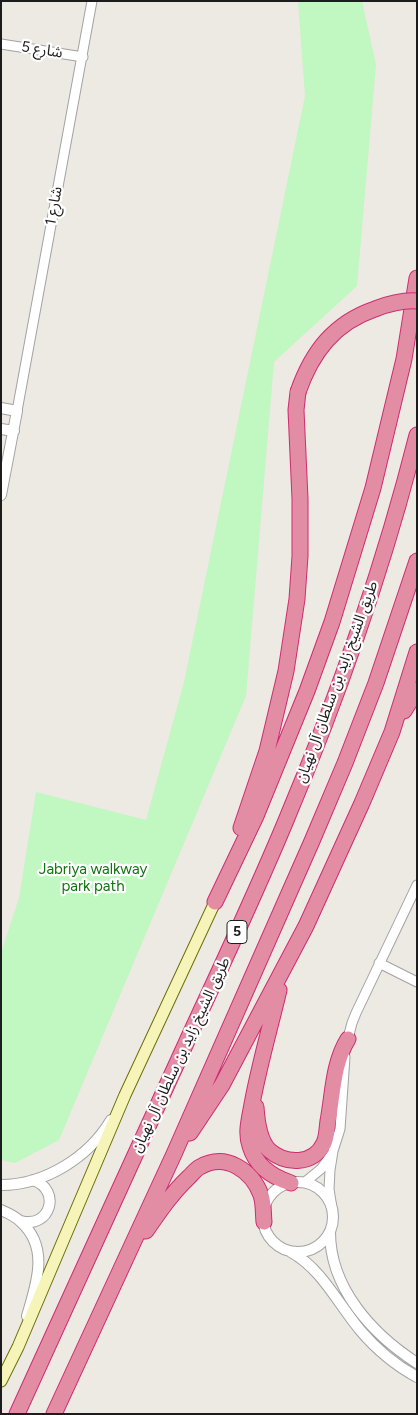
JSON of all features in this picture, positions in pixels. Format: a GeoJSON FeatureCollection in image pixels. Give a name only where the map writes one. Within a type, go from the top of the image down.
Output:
{"type":"FeatureCollection","features":[{"type":"Feature","properties":{"kind":"highway"},"geometry":{"type":"LineString","coordinates":[[215,902],[260,807],[307,691],[332,622],[373,488],[404,359],[417,278]]}},
{"type":"Feature","properties":{"kind":"highway"},"geometry":{"type":"LineString","coordinates":[[215,902],[267,751],[291,644],[300,556],[300,499],[296,410],[298,392],[304,374],[314,355],[344,323],[365,312],[386,305],[408,300],[417,301]]}},
{"type":"Feature","properties":{"kind":"highway","name":"طريق الشيخ زايد بن سلطان آل نهيان"},"geometry":{"type":"LineString","coordinates":[[17,1414],[287,817],[354,644],[404,487],[417,435]]}},
{"type":"Feature","properties":{"kind":"highway","name":"طريق الشيخ زايد بن سلطان آل نهيان"},"geometry":{"type":"LineString","coordinates":[[54,1414],[174,1154],[312,841],[376,682],[417,561]]}},
{"type":"Feature","properties":{"kind":"highway"},"geometry":{"type":"LineString","coordinates":[[174,1154],[222,1085],[284,970],[314,909],[392,732],[417,652]]}},
{"type":"Feature","properties":{"kind":"highway"},"geometry":{"type":"LineString","coordinates":[[392,732],[417,690]]}},
{"type":"Feature","properties":{"kind":"highway"},"geometry":{"type":"LineString","coordinates":[[284,970],[254,1091],[248,1125],[248,1138],[253,1154],[259,1164],[268,1172],[279,1179],[298,1182]]}},
{"type":"Feature","properties":{"kind":"highway"},"geometry":{"type":"LineString","coordinates":[[254,1091],[257,1121],[266,1146],[275,1156],[288,1160],[299,1161],[313,1157],[324,1143],[337,1064],[343,1046],[348,1039]]}},
{"type":"Feature","properties":{"kind":"highway"},"geometry":{"type":"LineString","coordinates":[[120,1272],[148,1228],[178,1188],[199,1167],[210,1162],[233,1164],[250,1176],[263,1203],[264,1222]]}},
{"type":"Feature","properties":{"kind":"highway"},"geometry":{"type":"LineString","coordinates":[[66,1414],[102,1309]]}},
{"type":"Feature","properties":{"kind":"main road"},"geometry":{"type":"LineString","coordinates":[[1,1381],[18,1347],[125,1095],[215,902]]}},
{"type":"Feature","properties":{"kind":"street","name":"شارع 1"},"geometry":{"type":"LineString","coordinates":[[17,411],[92,1]]}},
{"type":"Feature","properties":{"kind":"street","name":"شارع 5"},"geometry":{"type":"LineString","coordinates":[[1,44],[83,57]]}},
{"type":"Feature","properties":{"kind":"street"},"geometry":{"type":"LineString","coordinates":[[1,408],[17,411],[1,495]]}},
{"type":"Feature","properties":{"kind":"street"},"geometry":{"type":"LineString","coordinates":[[1,429],[14,431]]}},
{"type":"Feature","properties":{"kind":"street"},"geometry":{"type":"LineString","coordinates":[[333,1151],[321,1169],[298,1182],[278,1189],[272,1194],[265,1207],[264,1222],[269,1236],[280,1247],[296,1252],[312,1249],[319,1245],[330,1232],[333,1224],[330,1170],[340,1128],[344,1064],[352,1023],[379,962],[417,885]]}},
{"type":"Feature","properties":{"kind":"street"},"geometry":{"type":"LineString","coordinates":[[379,962],[417,982]]}},
{"type":"Feature","properties":{"kind":"street"},"geometry":{"type":"LineString","coordinates":[[1,1185],[33,1180],[48,1175],[62,1167],[88,1148],[109,1124],[125,1095]]}},
{"type":"Feature","properties":{"kind":"street"},"geometry":{"type":"LineString","coordinates":[[1,1210],[21,1221],[36,1221],[44,1216],[49,1208],[50,1197],[42,1184],[33,1180]]}},
{"type":"Feature","properties":{"kind":"street"},"geometry":{"type":"LineString","coordinates":[[298,1182],[319,1189],[325,1194],[332,1208]]}},
{"type":"Feature","properties":{"kind":"street"},"geometry":{"type":"LineString","coordinates":[[18,1347],[38,1277],[39,1267],[34,1242],[21,1221]]}},
{"type":"Feature","properties":{"kind":"street"},"geometry":{"type":"LineString","coordinates":[[330,1232],[331,1254],[336,1272],[347,1293],[359,1311],[385,1338],[417,1363]]}},
{"type":"Feature","properties":{"kind":"street"},"geometry":{"type":"LineString","coordinates":[[288,1250],[302,1259],[312,1269],[372,1343],[399,1366],[417,1377]]}},
{"type":"Feature","properties":{"kind":"green space","name":"Jabriya walkway park path"},"geometry":{"type":"Polygon","coordinates":[[[298,1],[362,1],[376,65],[357,286],[274,362],[246,696],[59,1140],[15,1163],[1,1160],[1,953],[19,898],[36,792],[146,820],[184,682],[305,96],[298,1]]]}}]}
